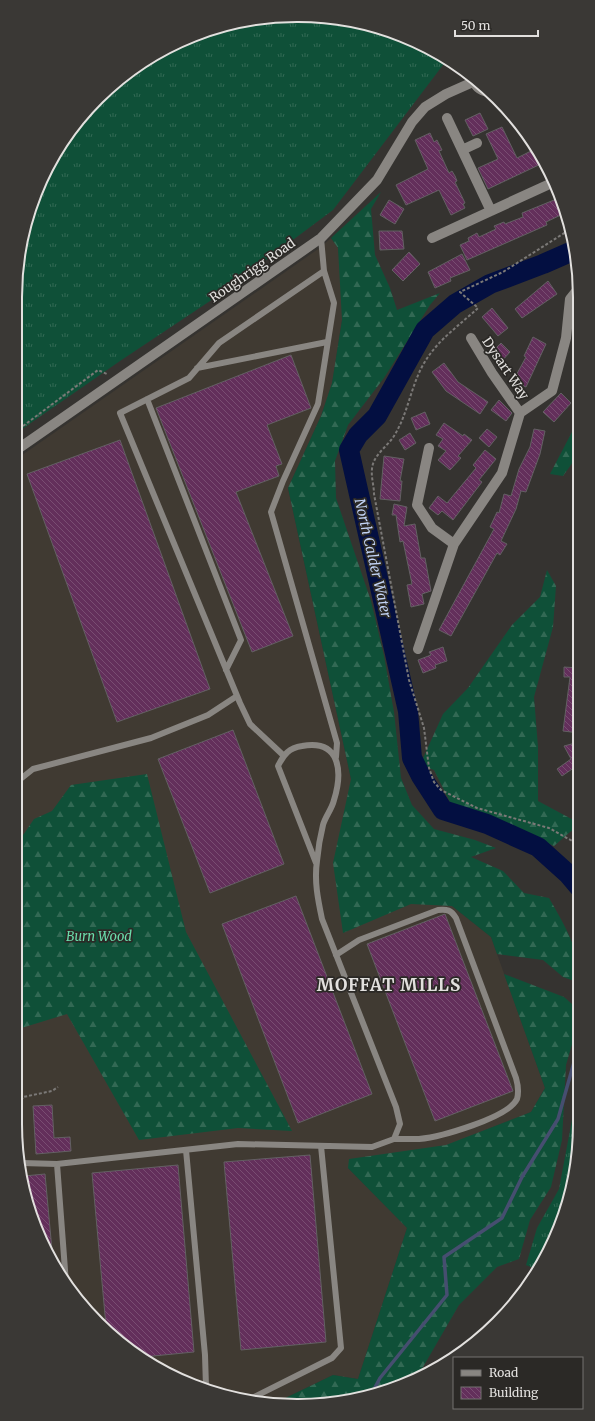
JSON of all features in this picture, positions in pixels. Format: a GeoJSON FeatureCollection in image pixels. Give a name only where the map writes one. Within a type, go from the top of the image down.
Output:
{"type":"FeatureCollection","features":[{"type":"Feature","properties":{"kind":"street","name":"Roughrigg Road"},"geometry":{"type":"LineString","coordinates":[[22,446],[321,238],[378,180],[412,122],[425,107],[468,82]]}},
{"type":"Feature","properties":{"kind":"street"},"geometry":{"type":"LineString","coordinates":[[447,118],[491,211]]}},
{"type":"Feature","properties":{"kind":"street"},"geometry":{"type":"LineString","coordinates":[[462,150],[477,144]]}},
{"type":"Feature","properties":{"kind":"street"},"geometry":{"type":"LineString","coordinates":[[432,238],[549,184]]}},
{"type":"Feature","properties":{"kind":"street"},"geometry":{"type":"LineString","coordinates":[[418,649],[454,544],[502,473],[520,413],[552,391],[566,338],[570,299],[573,295]]}},
{"type":"Feature","properties":{"kind":"street","name":"Dysart Way"},"geometry":{"type":"LineString","coordinates":[[471,338],[492,373],[520,413]]}},
{"type":"Feature","properties":{"kind":"street"},"geometry":{"type":"LineString","coordinates":[[429,448],[417,505],[432,528],[454,544]]}},
{"type":"Feature","properties":{"kind":"lane"},"geometry":{"type":"LineString","coordinates":[[321,238],[324,271],[334,303],[318,404],[283,481],[271,512],[337,743],[336,757],[339,774],[334,801],[323,825],[316,863],[316,888],[322,918],[396,1107],[400,1124],[394,1139]]}},
{"type":"Feature","properties":{"kind":"lane"},"geometry":{"type":"LineString","coordinates":[[284,755],[250,724],[226,670],[120,414],[189,378],[219,343],[324,271]]}},
{"type":"Feature","properties":{"kind":"lane"},"geometry":{"type":"LineString","coordinates":[[197,368],[327,342]]}},
{"type":"Feature","properties":{"kind":"lane"},"geometry":{"type":"LineString","coordinates":[[147,399],[242,640],[226,670]]}},
{"type":"Feature","properties":{"kind":"lane"},"geometry":{"type":"LineString","coordinates":[[22,778],[32,769],[151,738],[208,715],[237,696]]}},
{"type":"Feature","properties":{"kind":"lane"},"geometry":{"type":"LineString","coordinates":[[316,863],[280,775],[278,766],[284,755],[292,748],[313,744],[328,749],[336,757]]}},
{"type":"Feature","properties":{"kind":"lane"},"geometry":{"type":"LineString","coordinates":[[25,1163],[57,1164],[238,1144],[372,1147],[394,1139],[420,1139],[468,1128],[508,1110],[516,1099],[519,1088],[459,925],[452,912],[446,909],[438,910],[359,940],[336,955]]}},
{"type":"Feature","properties":{"kind":"lane"},"geometry":{"type":"LineString","coordinates":[[256,1396],[332,1358],[341,1348],[321,1146]]}},
{"type":"Feature","properties":{"kind":"lane"},"geometry":{"type":"LineString","coordinates":[[186,1150],[205,1354],[206,1383]]}},
{"type":"Feature","properties":{"kind":"lane"},"geometry":{"type":"LineString","coordinates":[[57,1164],[65,1272]]}},
{"type":"Feature","properties":{"kind":"path"},"geometry":{"type":"LineString","coordinates":[[474,304],[460,292],[503,272],[565,232]]}},
{"type":"Feature","properties":{"kind":"path"},"geometry":{"type":"LineString","coordinates":[[22,427],[98,370],[119,378]]}},
{"type":"Feature","properties":{"kind":"path"},"geometry":{"type":"LineString","coordinates":[[22,1099],[23,1097],[52,1091],[58,1087]]}},
{"type":"Feature","properties":{"kind":"shaded area"},"geometry":{"type":"Polygon","coordinates":[[[331,238],[338,248],[343,293],[342,320],[332,384],[321,416],[288,488],[351,779],[452,906],[491,937],[545,1088],[531,1112],[448,1145],[348,1168],[407,1228],[358,1379],[333,1375],[285,1398],[244,1394],[226,1390],[192,1378],[144,1353],[116,1331],[90,1305],[68,1277],[50,1245],[31,1195],[24,1159],[22,1124],[22,455],[321,247],[331,238]]]}},
{"type":"Feature","properties":{"kind":"green space"},"geometry":{"type":"Polygon","coordinates":[[[298,22],[333,24],[351,27],[369,31],[403,43],[444,64],[333,210],[219,295],[22,429],[22,298],[24,262],[31,226],[50,176],[68,144],[90,116],[116,90],[144,68],[176,50],[226,31],[262,24],[298,22]]]}},
{"type":"Feature","properties":{"kind":"green space"},"geometry":{"type":"Polygon","coordinates":[[[381,192],[371,209],[375,255],[390,288],[397,310],[440,293],[430,305],[384,378],[348,425],[335,461],[336,498],[371,601],[384,656],[394,712],[401,778],[412,805],[434,829],[475,840],[496,848],[471,857],[503,871],[524,893],[549,898],[566,928],[573,946],[573,981],[563,977],[543,960],[497,954],[491,937],[452,906],[411,904],[343,933],[333,863],[351,779],[288,488],[321,416],[332,383],[342,320],[338,248],[331,238],[381,192]]]}},
{"type":"Feature","properties":{"kind":"green space"},"geometry":{"type":"Polygon","coordinates":[[[573,430],[573,462],[563,476],[550,474],[573,430]]]}},
{"type":"Feature","properties":{"kind":"green space"},"geometry":{"type":"Polygon","coordinates":[[[547,570],[556,586],[553,627],[534,697],[538,747],[538,801],[573,820],[573,830],[554,846],[500,822],[453,808],[434,770],[420,765],[443,714],[468,688],[512,625],[540,597],[547,570]]]}},
{"type":"Feature","properties":{"kind":"green space","name":"Burn Wood"},"geometry":{"type":"Polygon","coordinates":[[[147,774],[186,932],[292,1131],[238,1128],[139,1140],[67,1014],[22,1028],[22,837],[34,819],[52,811],[71,785],[147,774]]]}},
{"type":"Feature","properties":{"kind":"green space"},"geometry":{"type":"Polygon","coordinates":[[[504,974],[564,997],[573,1005],[573,1041],[566,1065],[562,1140],[551,1187],[530,1220],[519,1259],[497,1267],[459,1305],[420,1370],[369,1390],[351,1394],[333,1397],[285,1398],[333,1375],[358,1379],[407,1228],[348,1168],[349,1159],[446,1145],[531,1112],[545,1088],[504,974]]]}},
{"type":"Feature","properties":{"kind":"green space"},"geometry":{"type":"Polygon","coordinates":[[[573,1114],[571,1159],[564,1195],[552,1229],[532,1268],[526,1265],[537,1228],[559,1189],[573,1114]]]}},
{"type":"Feature","properties":{"kind":"building"},"geometry":{"type":"Polygon","coordinates":[[[480,113],[488,129],[473,136],[465,120],[480,113]]]}},
{"type":"Feature","properties":{"kind":"building"},"geometry":{"type":"Polygon","coordinates":[[[502,127],[517,158],[531,151],[539,165],[488,189],[478,168],[498,159],[486,134],[502,127]]]}},
{"type":"Feature","properties":{"kind":"building"},"geometry":{"type":"Polygon","coordinates":[[[430,133],[434,142],[437,140],[442,150],[439,151],[449,173],[452,171],[455,176],[457,181],[455,182],[465,203],[463,204],[465,208],[451,215],[439,190],[406,205],[396,185],[428,169],[415,140],[430,133]]]}},
{"type":"Feature","properties":{"kind":"building"},"geometry":{"type":"Polygon","coordinates":[[[389,200],[404,209],[395,224],[380,215],[389,200]]]}},
{"type":"Feature","properties":{"kind":"building"},"geometry":{"type":"Polygon","coordinates":[[[555,200],[560,215],[546,222],[547,225],[467,260],[460,245],[469,241],[468,238],[477,233],[479,237],[496,229],[494,226],[504,222],[505,224],[523,217],[522,213],[555,200]]]}},
{"type":"Feature","properties":{"kind":"building"},"geometry":{"type":"Polygon","coordinates":[[[379,231],[402,231],[404,249],[380,250],[379,231]]]}},
{"type":"Feature","properties":{"kind":"building"},"geometry":{"type":"Polygon","coordinates":[[[409,252],[420,264],[403,281],[392,270],[409,252]]]}},
{"type":"Feature","properties":{"kind":"building"},"geometry":{"type":"Polygon","coordinates":[[[462,254],[470,270],[450,278],[451,281],[435,288],[428,272],[462,254]]]}},
{"type":"Feature","properties":{"kind":"building"},"geometry":{"type":"Polygon","coordinates":[[[548,281],[557,294],[522,318],[515,309],[548,281]]]}},
{"type":"Feature","properties":{"kind":"building"},"geometry":{"type":"Polygon","coordinates":[[[492,308],[508,328],[498,336],[482,317],[492,308]]]}},
{"type":"Feature","properties":{"kind":"building"},"geometry":{"type":"Polygon","coordinates":[[[533,337],[546,344],[526,387],[513,381],[526,357],[524,356],[533,337]]]}},
{"type":"Feature","properties":{"kind":"building"},"geometry":{"type":"Polygon","coordinates":[[[501,343],[510,352],[501,362],[491,353],[501,343]]]}},
{"type":"Feature","properties":{"kind":"building"},"geometry":{"type":"Polygon","coordinates":[[[291,355],[311,408],[267,425],[282,464],[276,466],[279,476],[236,492],[293,636],[252,652],[156,408],[291,355]]]}},
{"type":"Feature","properties":{"kind":"building"},"geometry":{"type":"Polygon","coordinates":[[[444,363],[458,382],[488,402],[480,414],[446,391],[432,372],[444,363]]]}},
{"type":"Feature","properties":{"kind":"building"},"geometry":{"type":"Polygon","coordinates":[[[561,393],[571,403],[554,422],[543,412],[561,393]]]}},
{"type":"Feature","properties":{"kind":"building"},"geometry":{"type":"Polygon","coordinates":[[[499,400],[512,413],[506,421],[491,410],[499,400]]]}},
{"type":"Feature","properties":{"kind":"building"},"geometry":{"type":"Polygon","coordinates":[[[425,412],[430,424],[416,430],[411,418],[425,412]]]}},
{"type":"Feature","properties":{"kind":"building"},"geometry":{"type":"Polygon","coordinates":[[[444,423],[463,436],[464,434],[472,440],[458,456],[461,458],[450,470],[438,460],[446,451],[438,446],[443,439],[436,435],[444,423]]]}},
{"type":"Feature","properties":{"kind":"building"},"geometry":{"type":"Polygon","coordinates":[[[487,429],[497,437],[489,447],[479,438],[487,429]]]}},
{"type":"Feature","properties":{"kind":"building"},"geometry":{"type":"Polygon","coordinates":[[[534,429],[545,431],[540,454],[526,492],[521,491],[516,509],[501,541],[507,544],[500,555],[497,553],[451,636],[439,630],[494,529],[490,527],[497,512],[499,513],[504,494],[511,496],[519,469],[530,447],[534,429]]]}},
{"type":"Feature","properties":{"kind":"building"},"geometry":{"type":"Polygon","coordinates":[[[410,433],[416,443],[405,450],[399,440],[410,433]]]}},
{"type":"Feature","properties":{"kind":"building"},"geometry":{"type":"Polygon","coordinates":[[[120,440],[210,689],[117,722],[27,474],[120,440]]]}},
{"type":"Feature","properties":{"kind":"building"},"geometry":{"type":"Polygon","coordinates":[[[485,450],[496,459],[479,480],[482,482],[453,520],[442,511],[438,515],[429,508],[438,496],[447,503],[476,468],[473,465],[485,450]]]}},
{"type":"Feature","properties":{"kind":"building"},"geometry":{"type":"Polygon","coordinates":[[[384,456],[404,459],[400,481],[402,481],[400,501],[380,499],[384,456]]]}},
{"type":"Feature","properties":{"kind":"building"},"geometry":{"type":"Polygon","coordinates":[[[394,504],[407,507],[404,526],[415,524],[421,558],[425,558],[431,591],[422,594],[424,604],[411,607],[407,585],[412,584],[403,541],[400,542],[396,515],[392,515],[394,504]]]}},
{"type":"Feature","properties":{"kind":"building"},"geometry":{"type":"Polygon","coordinates":[[[443,647],[447,661],[435,665],[436,668],[423,673],[418,660],[431,655],[429,652],[443,647]]]}},
{"type":"Feature","properties":{"kind":"building"},"geometry":{"type":"Polygon","coordinates":[[[564,667],[573,668],[573,732],[563,731],[570,677],[564,677],[564,667]]]}},
{"type":"Feature","properties":{"kind":"building"},"geometry":{"type":"Polygon","coordinates":[[[233,730],[284,864],[210,893],[158,759],[233,730]]]}},
{"type":"Feature","properties":{"kind":"building"},"geometry":{"type":"Polygon","coordinates":[[[573,744],[573,768],[562,776],[557,769],[571,759],[564,746],[573,744]]]}},
{"type":"Feature","properties":{"kind":"building"},"geometry":{"type":"Polygon","coordinates":[[[296,896],[372,1094],[298,1123],[222,924],[296,896]]]}},
{"type":"Feature","properties":{"kind":"building"},"geometry":{"type":"Polygon","coordinates":[[[445,914],[513,1091],[435,1121],[367,944],[445,914]]]}},
{"type":"Feature","properties":{"kind":"building"},"geometry":{"type":"Polygon","coordinates":[[[52,1105],[54,1138],[70,1137],[71,1151],[36,1154],[33,1106],[52,1105]]]}},
{"type":"Feature","properties":{"kind":"building"},"geometry":{"type":"Polygon","coordinates":[[[310,1155],[326,1342],[241,1350],[224,1162],[310,1155]]]}},
{"type":"Feature","properties":{"kind":"building"},"geometry":{"type":"Polygon","coordinates":[[[178,1165],[194,1352],[150,1356],[116,1331],[105,1320],[92,1173],[178,1165]]]}},
{"type":"Feature","properties":{"kind":"building"},"geometry":{"type":"Polygon","coordinates":[[[45,1174],[52,1248],[43,1229],[31,1195],[27,1176],[45,1174]]]}},
{"type":"Feature","properties":{"kind":"waterway","name":"North Calder Water"},"geometry":{"type":"LineString","coordinates":[[569,252],[490,284],[455,304],[425,330],[377,416],[358,435],[349,450],[408,711],[412,758],[421,776],[443,810],[487,824],[538,847],[573,880]]}},
{"type":"Feature","properties":{"kind":"waterway"},"geometry":{"type":"LineString","coordinates":[[375,1388],[380,1378],[447,1295],[444,1257],[502,1218],[522,1177],[558,1119],[573,1066]]}},
{"type":"Feature","properties":{"kind":"district","name":"MOFFAT MILLS"},"geometry":{"type":"Point","coordinates":[389,985]}}]}
